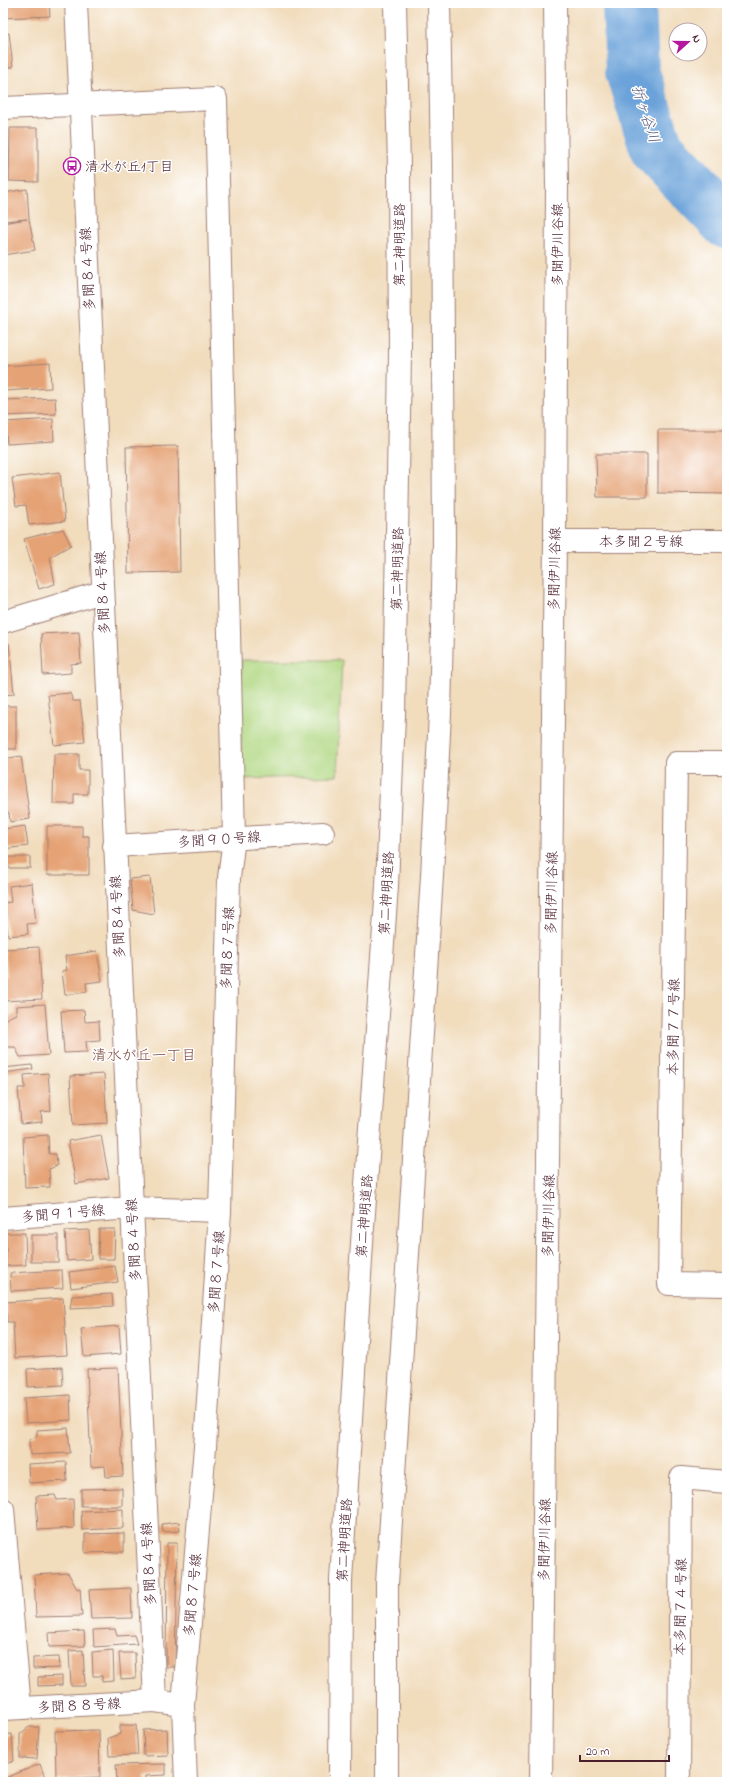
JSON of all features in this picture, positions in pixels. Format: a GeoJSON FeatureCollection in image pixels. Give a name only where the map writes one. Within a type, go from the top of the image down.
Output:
{"type":"FeatureCollection","features":[{"type":"Feature","properties":{"kind":"main road","name":"多聞８４号線"},"geometry":{"type":"LineString","coordinates":[[76,3],[154,1701]]}},
{"type":"Feature","properties":{"kind":"main road","name":"第二神明道路"},"geometry":{"type":"LineString","coordinates":[[340,1782],[341,1580],[387,886],[394,716],[400,355],[399,167],[394,3]]}},
{"type":"Feature","properties":{"kind":"main road"},"geometry":{"type":"LineString","coordinates":[[386,1782],[387,1584],[432,876],[440,705],[444,538],[442,173],[439,3]]}},
{"type":"Feature","properties":{"kind":"main road","name":"多聞伊川谷線"},"geometry":{"type":"LineString","coordinates":[[541,1782],[555,540],[557,188],[554,3]]}},
{"type":"Feature","properties":{"kind":"main road","name":"多聞８７号線"},"geometry":{"type":"LineString","coordinates":[[80,104],[216,99],[234,838],[229,878],[220,1211],[205,1447],[183,1705]]}},
{"type":"Feature","properties":{"kind":"main road"},"geometry":{"type":"LineString","coordinates":[[3,108],[80,104]]}},
{"type":"Feature","properties":{"kind":"main road","name":"本多聞２号線"},"geometry":{"type":"LineString","coordinates":[[555,540],[727,541]]}},
{"type":"Feature","properties":{"kind":"main road"},"geometry":{"type":"LineString","coordinates":[[3,622],[102,592]]}},
{"type":"Feature","properties":{"kind":"main road","name":"本多聞７７号線"},"geometry":{"type":"LineString","coordinates":[[727,763],[676,763],[669,1284],[727,1285]]}},
{"type":"Feature","properties":{"kind":"main road","name":"多聞９０号線"},"geometry":{"type":"LineString","coordinates":[[114,846],[323,833]]}},
{"type":"Feature","properties":{"kind":"main road","name":"多聞９１号線"},"geometry":{"type":"LineString","coordinates":[[3,1218],[131,1208],[220,1211]]}},
{"type":"Feature","properties":{"kind":"main road","name":"本多聞７４号線"},"geometry":{"type":"LineString","coordinates":[[678,1782],[681,1478],[727,1482]]}},
{"type":"Feature","properties":{"kind":"main road"},"geometry":{"type":"LineString","coordinates":[[3,1509],[11,1709]]}},
{"type":"Feature","properties":{"kind":"main road"},"geometry":{"type":"LineString","coordinates":[[154,1701],[183,1705],[186,1782]]}},
{"type":"Feature","properties":{"kind":"main road","name":"多聞８８号線"},"geometry":{"type":"LineString","coordinates":[[11,1709],[154,1701]]}},
{"type":"Feature","properties":{"kind":"green space"},"geometry":{"type":"Polygon","coordinates":[[[241,660],[342,660],[337,776],[241,779],[241,660]]]}},
{"type":"Feature","properties":{"kind":"building"},"geometry":{"type":"Polygon","coordinates":[[[3,3],[49,3],[50,16],[3,18],[3,3]]]}},
{"type":"Feature","properties":{"kind":"building"},"geometry":{"type":"Polygon","coordinates":[[[9,33],[13,67],[3,68],[3,34],[9,33]]]}},
{"type":"Feature","properties":{"kind":"building"},"geometry":{"type":"Polygon","coordinates":[[[10,128],[38,128],[38,182],[9,181],[10,128]]]}},
{"type":"Feature","properties":{"kind":"building"},"geometry":{"type":"Polygon","coordinates":[[[27,189],[29,219],[35,250],[3,255],[3,223],[27,219],[3,221],[3,193],[27,189]]]}},
{"type":"Feature","properties":{"kind":"building"},"geometry":{"type":"Polygon","coordinates":[[[50,363],[51,388],[3,391],[3,366],[50,363]]]}},
{"type":"Feature","properties":{"kind":"building"},"geometry":{"type":"Polygon","coordinates":[[[55,398],[56,414],[4,416],[3,400],[55,398]]]}},
{"type":"Feature","properties":{"kind":"building"},"geometry":{"type":"Polygon","coordinates":[[[53,419],[54,441],[7,444],[5,422],[53,419]]]}},
{"type":"Feature","properties":{"kind":"building"},"geometry":{"type":"Polygon","coordinates":[[[658,430],[727,430],[727,494],[658,493],[658,430]]]}},
{"type":"Feature","properties":{"kind":"building"},"geometry":{"type":"Polygon","coordinates":[[[178,446],[180,572],[128,573],[126,447],[178,446]]]}},
{"type":"Feature","properties":{"kind":"building"},"geometry":{"type":"Polygon","coordinates":[[[596,454],[647,454],[647,497],[597,497],[596,454]]]}},
{"type":"Feature","properties":{"kind":"building"},"geometry":{"type":"Polygon","coordinates":[[[60,472],[65,521],[29,525],[26,505],[16,506],[12,478],[60,472]]]}},
{"type":"Feature","properties":{"kind":"building"},"geometry":{"type":"Polygon","coordinates":[[[63,529],[71,545],[50,557],[55,584],[39,589],[24,539],[63,529]]]}},
{"type":"Feature","properties":{"kind":"building"},"geometry":{"type":"Polygon","coordinates":[[[79,632],[81,663],[71,664],[71,673],[43,675],[41,634],[79,632]]]}},
{"type":"Feature","properties":{"kind":"building"},"geometry":{"type":"Polygon","coordinates":[[[9,643],[14,694],[3,695],[3,644],[9,643]]]}},
{"type":"Feature","properties":{"kind":"building"},"geometry":{"type":"Polygon","coordinates":[[[70,693],[73,701],[80,701],[85,742],[54,745],[48,695],[70,693]]]}},
{"type":"Feature","properties":{"kind":"building"},"geometry":{"type":"Polygon","coordinates":[[[3,706],[16,706],[16,749],[3,749],[3,706]]]}},
{"type":"Feature","properties":{"kind":"building"},"geometry":{"type":"Polygon","coordinates":[[[54,754],[79,754],[79,770],[88,770],[88,794],[74,794],[74,804],[53,804],[54,754]]]}},
{"type":"Feature","properties":{"kind":"building"},"geometry":{"type":"Polygon","coordinates":[[[21,756],[30,819],[10,822],[9,813],[3,814],[3,759],[21,756]]]}},
{"type":"Feature","properties":{"kind":"building"},"geometry":{"type":"Polygon","coordinates":[[[25,826],[28,846],[3,849],[3,829],[25,826]]]}},
{"type":"Feature","properties":{"kind":"building"},"geometry":{"type":"Polygon","coordinates":[[[47,826],[82,826],[82,836],[89,836],[89,875],[47,875],[47,826]]]}},
{"type":"Feature","properties":{"kind":"building"},"geometry":{"type":"Polygon","coordinates":[[[3,857],[30,857],[30,868],[3,868],[3,857]]]}},
{"type":"Feature","properties":{"kind":"building"},"geometry":{"type":"Polygon","coordinates":[[[150,877],[154,914],[133,910],[130,879],[150,877]]]}},
{"type":"Feature","properties":{"kind":"building"},"geometry":{"type":"Polygon","coordinates":[[[32,883],[36,923],[27,924],[28,934],[8,936],[4,903],[11,902],[9,886],[32,883]]]}},
{"type":"Feature","properties":{"kind":"building"},"geometry":{"type":"Polygon","coordinates":[[[39,947],[42,999],[3,1001],[3,976],[7,976],[5,949],[39,947]]]}},
{"type":"Feature","properties":{"kind":"building"},"geometry":{"type":"Polygon","coordinates":[[[97,951],[102,981],[86,983],[87,992],[65,995],[62,971],[67,970],[65,956],[97,951]]]}},
{"type":"Feature","properties":{"kind":"building"},"geometry":{"type":"Polygon","coordinates":[[[45,1004],[49,1055],[20,1057],[15,1047],[5,1047],[5,1019],[16,1014],[16,1006],[45,1004]]]}},
{"type":"Feature","properties":{"kind":"building"},"geometry":{"type":"Polygon","coordinates":[[[84,1010],[85,1022],[99,1021],[100,1040],[86,1041],[87,1052],[64,1053],[61,1011],[84,1010]]]}},
{"type":"Feature","properties":{"kind":"building"},"geometry":{"type":"Polygon","coordinates":[[[32,1065],[33,1069],[3,1073],[3,1068],[32,1065]]]}},
{"type":"Feature","properties":{"kind":"building"},"geometry":{"type":"Polygon","coordinates":[[[48,1073],[51,1111],[41,1112],[42,1122],[21,1124],[18,1088],[25,1088],[24,1075],[48,1073]]]}},
{"type":"Feature","properties":{"kind":"building"},"geometry":{"type":"Polygon","coordinates":[[[104,1074],[107,1123],[73,1125],[70,1076],[104,1074]]]}},
{"type":"Feature","properties":{"kind":"building"},"geometry":{"type":"Polygon","coordinates":[[[48,1135],[49,1154],[56,1154],[57,1166],[49,1169],[50,1187],[25,1188],[23,1137],[48,1135]]]}},
{"type":"Feature","properties":{"kind":"building"},"geometry":{"type":"Polygon","coordinates":[[[101,1135],[109,1178],[76,1184],[68,1141],[101,1135]]]}},
{"type":"Feature","properties":{"kind":"building"},"geometry":{"type":"Polygon","coordinates":[[[99,1229],[115,1229],[114,1259],[98,1259],[99,1229]]]}},
{"type":"Feature","properties":{"kind":"building"},"geometry":{"type":"Polygon","coordinates":[[[89,1230],[91,1259],[67,1261],[65,1231],[89,1230]]]}},
{"type":"Feature","properties":{"kind":"building"},"geometry":{"type":"Polygon","coordinates":[[[6,1233],[25,1233],[26,1265],[6,1266],[6,1233]]]}},
{"type":"Feature","properties":{"kind":"building"},"geometry":{"type":"Polygon","coordinates":[[[31,1235],[58,1235],[58,1262],[31,1262],[31,1235]]]}},
{"type":"Feature","properties":{"kind":"building"},"geometry":{"type":"Polygon","coordinates":[[[115,1266],[118,1282],[71,1288],[69,1272],[115,1266]]]}},
{"type":"Feature","properties":{"kind":"building"},"geometry":{"type":"Polygon","coordinates":[[[62,1270],[63,1288],[11,1291],[10,1273],[62,1270]]]}},
{"type":"Feature","properties":{"kind":"building"},"geometry":{"type":"Polygon","coordinates":[[[112,1294],[113,1306],[70,1308],[72,1296],[112,1294]]]}},
{"type":"Feature","properties":{"kind":"building"},"geometry":{"type":"Polygon","coordinates":[[[63,1298],[67,1355],[15,1358],[13,1322],[7,1322],[6,1302],[63,1298]]]}},
{"type":"Feature","properties":{"kind":"building"},"geometry":{"type":"Polygon","coordinates":[[[119,1326],[121,1354],[84,1357],[81,1329],[119,1326]]]}},
{"type":"Feature","properties":{"kind":"building"},"geometry":{"type":"Polygon","coordinates":[[[62,1367],[63,1385],[28,1387],[27,1369],[62,1367]]]}},
{"type":"Feature","properties":{"kind":"building"},"geometry":{"type":"Polygon","coordinates":[[[118,1368],[123,1476],[106,1477],[105,1466],[91,1467],[87,1369],[118,1368]]]}},
{"type":"Feature","properties":{"kind":"building"},"geometry":{"type":"Polygon","coordinates":[[[70,1395],[71,1420],[26,1423],[24,1398],[70,1395]]]}},
{"type":"Feature","properties":{"kind":"building"},"geometry":{"type":"Polygon","coordinates":[[[68,1428],[70,1453],[30,1455],[29,1440],[37,1436],[37,1430],[68,1428]]]}},
{"type":"Feature","properties":{"kind":"building"},"geometry":{"type":"Polygon","coordinates":[[[66,1462],[67,1481],[29,1483],[28,1464],[66,1462]]]}},
{"type":"Feature","properties":{"kind":"building"},"geometry":{"type":"Polygon","coordinates":[[[122,1488],[122,1506],[81,1506],[81,1489],[122,1488]]]}},
{"type":"Feature","properties":{"kind":"building"},"geometry":{"type":"Polygon","coordinates":[[[55,1495],[57,1500],[73,1499],[74,1528],[38,1530],[36,1496],[55,1495]]]}},
{"type":"Feature","properties":{"kind":"building"},"geometry":{"type":"Polygon","coordinates":[[[123,1509],[123,1528],[82,1530],[81,1511],[123,1509]]]}},
{"type":"Feature","properties":{"kind":"building"},"geometry":{"type":"Polygon","coordinates":[[[179,1522],[180,1531],[163,1532],[162,1524],[179,1522]]]}},
{"type":"Feature","properties":{"kind":"building"},"geometry":{"type":"Polygon","coordinates":[[[124,1533],[124,1552],[85,1553],[85,1534],[124,1533]]]}},
{"type":"Feature","properties":{"kind":"building"},"geometry":{"type":"Polygon","coordinates":[[[167,1543],[177,1543],[175,1667],[166,1667],[167,1543]]]}},
{"type":"Feature","properties":{"kind":"building"},"geometry":{"type":"Polygon","coordinates":[[[68,1573],[77,1589],[80,1588],[82,1616],[36,1617],[34,1575],[68,1573]]]}},
{"type":"Feature","properties":{"kind":"building"},"geometry":{"type":"Polygon","coordinates":[[[131,1588],[132,1618],[91,1619],[89,1590],[131,1588]]]}},
{"type":"Feature","properties":{"kind":"building"},"geometry":{"type":"Polygon","coordinates":[[[115,1629],[117,1636],[134,1635],[137,1644],[94,1647],[93,1630],[115,1629]]]}},
{"type":"Feature","properties":{"kind":"building"},"geometry":{"type":"Polygon","coordinates":[[[84,1631],[85,1646],[49,1647],[48,1633],[84,1631]]]}},
{"type":"Feature","properties":{"kind":"building"},"geometry":{"type":"Polygon","coordinates":[[[83,1650],[85,1686],[71,1686],[69,1651],[83,1650]]]}},
{"type":"Feature","properties":{"kind":"building"},"geometry":{"type":"Polygon","coordinates":[[[113,1650],[114,1681],[102,1682],[102,1676],[93,1676],[92,1652],[113,1650]]]}},
{"type":"Feature","properties":{"kind":"building"},"geometry":{"type":"Polygon","coordinates":[[[119,1653],[135,1653],[136,1678],[121,1679],[119,1653]]]}},
{"type":"Feature","properties":{"kind":"building"},"geometry":{"type":"Polygon","coordinates":[[[59,1657],[60,1668],[33,1669],[33,1658],[59,1657]]]}},
{"type":"Feature","properties":{"kind":"building"},"geometry":{"type":"Polygon","coordinates":[[[62,1676],[62,1685],[38,1686],[38,1677],[62,1676]]]}},
{"type":"Feature","properties":{"kind":"building"},"geometry":{"type":"Polygon","coordinates":[[[120,1725],[136,1725],[138,1755],[109,1756],[108,1738],[120,1734],[120,1725]]]}},
{"type":"Feature","properties":{"kind":"building"},"geometry":{"type":"Polygon","coordinates":[[[29,1727],[39,1727],[37,1759],[20,1758],[20,1734],[29,1727]]]}},
{"type":"Feature","properties":{"kind":"building"},"geometry":{"type":"Polygon","coordinates":[[[167,1729],[168,1755],[144,1756],[143,1730],[167,1729]]]}},
{"type":"Feature","properties":{"kind":"building"},"geometry":{"type":"Polygon","coordinates":[[[99,1730],[100,1777],[56,1779],[55,1731],[99,1730]]]}},
{"type":"Feature","properties":{"kind":"building"},"geometry":{"type":"Polygon","coordinates":[[[12,1734],[14,1761],[3,1765],[3,1735],[12,1734]]]}},
{"type":"Feature","properties":{"kind":"building"},"geometry":{"type":"Polygon","coordinates":[[[40,1764],[46,1780],[40,1782],[3,1782],[3,1779],[40,1764]]]}},
{"type":"Feature","properties":{"kind":"building"},"geometry":{"type":"Polygon","coordinates":[[[166,1764],[166,1775],[145,1776],[145,1782],[117,1782],[116,1765],[166,1764]]]}},
{"type":"Feature","properties":{"kind":"waterway","name":"折ヶ谷川"},"geometry":{"type":"LineString","coordinates":[[629,3],[632,71],[657,149],[727,222]]}},
{"type":"Feature","properties":{"kind":"place","name":"清水が丘1丁目"},"geometry":{"type":"Point","coordinates":[72,166]}},
{"type":"Feature","properties":{"kind":"district","name":"清水が丘一丁目"},"geometry":{"type":"Point","coordinates":[144,1055]}}]}
